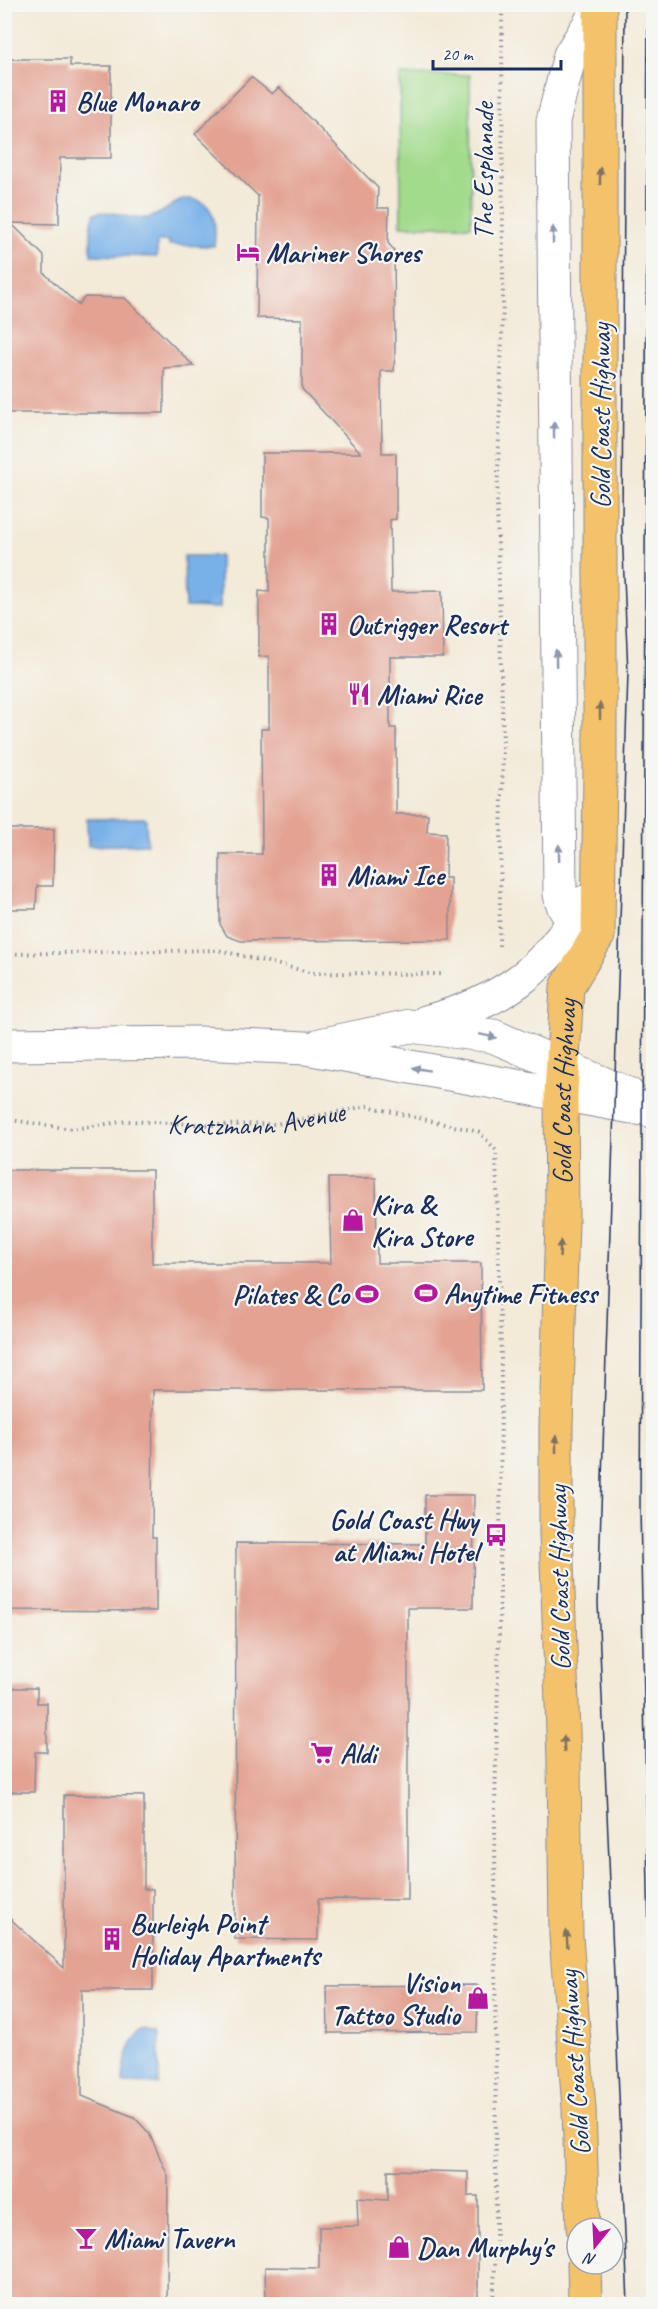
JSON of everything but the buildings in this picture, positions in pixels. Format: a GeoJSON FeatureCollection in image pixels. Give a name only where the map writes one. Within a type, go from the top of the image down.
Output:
{"type":"FeatureCollection","features":[{"type":"Feature","properties":{"kind":"highway","name":"Gold Coast Highway"},"geometry":{"type":"LineString","coordinates":[[583,2216],[579,2109],[566,1936],[564,1761],[556,1533],[563,1080],[567,987],[577,917],[599,876],[600,6]]}},
{"type":"Feature","properties":{"kind":"highway"},"geometry":{"type":"LineString","coordinates":[[584,2276],[585,2304]]}},
{"type":"Feature","properties":{"kind":"street","name":"Gold Coast Highway"},"geometry":{"type":"LineString","coordinates":[[577,917],[558,790],[553,121],[570,55],[600,6]]}},
{"type":"Feature","properties":{"kind":"street"},"geometry":{"type":"LineString","coordinates":[[558,790],[599,825]]}},
{"type":"Feature","properties":{"kind":"street"},"geometry":{"type":"LineString","coordinates":[[410,1026],[475,1006],[508,990],[527,977],[577,917]]}},
{"type":"Feature","properties":{"kind":"street","name":"Kratzmann Avenue"},"geometry":{"type":"LineString","coordinates":[[306,1048],[410,1026],[493,1036],[563,1080],[654,1111]]}},
{"type":"Feature","properties":{"kind":"street","name":"Kratzmann Avenue"},"geometry":{"type":"LineString","coordinates":[[4,1045],[199,1043],[306,1048],[563,1080],[654,1106]]}},
{"type":"Feature","properties":{"kind":"path","name":"The Esplanade"},"geometry":{"type":"LineString","coordinates":[[499,950],[503,746],[497,505],[502,302],[502,4]]}},
{"type":"Feature","properties":{"kind":"path"},"geometry":{"type":"LineString","coordinates":[[4,954],[218,950],[314,973],[450,974]]}},
{"type":"Feature","properties":{"kind":"path","name":"Kratzmann Avenue"},"geometry":{"type":"LineString","coordinates":[[4,1119],[72,1130],[128,1121],[216,1125],[276,1124],[367,1106],[479,1132],[496,1150]]}},
{"type":"Feature","properties":{"kind":"path","name":"Gold Coast Highway"},"geometry":{"type":"LineString","coordinates":[[493,2304],[496,2246],[495,1809],[500,1588],[501,1356],[496,1150]]}},
{"type":"Feature","properties":{"kind":"green space"},"geometry":{"type":"Polygon","coordinates":[[[400,75],[470,75],[471,226],[401,226],[400,75]]]}},
{"type":"Feature","properties":{"kind":"water"},"geometry":{"type":"Polygon","coordinates":[[[185,199],[203,203],[212,213],[215,228],[214,246],[169,245],[169,241],[157,241],[157,257],[91,255],[91,225],[95,213],[147,218],[185,199]]]}},
{"type":"Feature","properties":{"kind":"water"},"geometry":{"type":"Polygon","coordinates":[[[184,556],[220,556],[220,608],[185,607],[184,556]]]}},
{"type":"Feature","properties":{"kind":"water"},"geometry":{"type":"Polygon","coordinates":[[[146,818],[147,844],[88,846],[87,819],[146,818]]]}},
{"type":"Feature","properties":{"kind":"water"},"geometry":{"type":"Polygon","coordinates":[[[144,2029],[159,2033],[159,2084],[123,2083],[124,2069],[131,2046],[134,2039],[144,2029]]]}},
{"type":"Feature","properties":{"kind":"tram line"},"geometry":{"type":"LineString","coordinates":[[625,4],[622,529],[628,673],[598,1603],[628,2304]]}},
{"type":"Feature","properties":{"kind":"tram line"},"geometry":{"type":"LineString","coordinates":[[648,4],[640,1510],[654,2170]]}},
{"type":"Feature","properties":{"kind":"place","name":"Blue Monaro"},"geometry":{"type":"Point","coordinates":[58,101]}},
{"type":"Feature","properties":{"kind":"place","name":"Mariner Shores"},"geometry":{"type":"Point","coordinates":[248,252]}},
{"type":"Feature","properties":{"kind":"place","name":"Outrigger Resort"},"geometry":{"type":"Point","coordinates":[329,624]}},
{"type":"Feature","properties":{"kind":"place","name":"Miami Rice"},"geometry":{"type":"Point","coordinates":[359,694]}},
{"type":"Feature","properties":{"kind":"place","name":"Miami Ice"},"geometry":{"type":"Point","coordinates":[329,875]}},
{"type":"Feature","properties":{"kind":"place","name":"Kira & Kira Store"},"geometry":{"type":"Point","coordinates":[353,1220]}},
{"type":"Feature","properties":{"kind":"place","name":"Anytime Fitness"},"geometry":{"type":"Point","coordinates":[426,1293]}},
{"type":"Feature","properties":{"kind":"place","name":"Pilates & Co"},"geometry":{"type":"Point","coordinates":[367,1294]}},
{"type":"Feature","properties":{"kind":"place","name":"Gold Coast Hwy at Miami Hotel"},"geometry":{"type":"Point","coordinates":[496,1535]}},
{"type":"Feature","properties":{"kind":"place","name":"Aldi"},"geometry":{"type":"Point","coordinates":[322,1753]}},
{"type":"Feature","properties":{"kind":"place","name":"Burleigh Point Holiday Apartments"},"geometry":{"type":"Point","coordinates":[112,1939]}},
{"type":"Feature","properties":{"kind":"place","name":"Vision Tattoo Studio"},"geometry":{"type":"Point","coordinates":[478,1998]}},
{"type":"Feature","properties":{"kind":"place","name":"Miami Tavern"},"geometry":{"type":"Point","coordinates":[86,2238]}},
{"type":"Feature","properties":{"kind":"place","name":"Dan Murphy's"},"geometry":{"type":"Point","coordinates":[399,2247]}}]}
